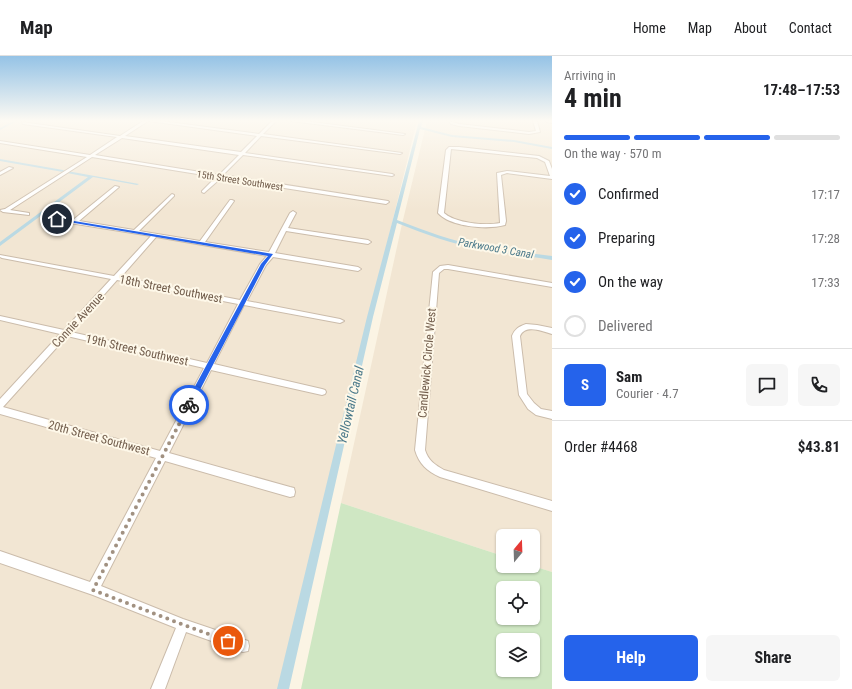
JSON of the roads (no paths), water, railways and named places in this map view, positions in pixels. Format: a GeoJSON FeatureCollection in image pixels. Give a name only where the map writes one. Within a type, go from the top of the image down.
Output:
{"type":"FeatureCollection","features":[{"type":"Feature","properties":{"kind":"street","name":"15th Street Southwest"},"geometry":{"type":"LineString","coordinates":[[54,151],[386,202]]}},
{"type":"Feature","properties":{"kind":"street"},"geometry":{"type":"LineString","coordinates":[[3,210],[98,151]]}},
{"type":"Feature","properties":{"kind":"street"},"geometry":{"type":"LineString","coordinates":[[217,151],[392,175]]}},
{"type":"Feature","properties":{"kind":"street"},"geometry":{"type":"LineString","coordinates":[[204,192],[245,151]]}},
{"type":"Feature","properties":{"kind":"street"},"geometry":{"type":"LineString","coordinates":[[381,151],[400,153]]}},
{"type":"Feature","properties":{"kind":"street"},"geometry":{"type":"LineString","coordinates":[[448,151],[441,213],[443,216],[452,220],[489,226],[503,224],[499,174],[552,177],[547,161],[533,157],[480,151]]}},
{"type":"Feature","properties":{"kind":"street"},"geometry":{"type":"LineString","coordinates":[[0,174],[11,168]]}},
{"type":"Feature","properties":{"kind":"street"},"geometry":{"type":"LineString","coordinates":[[74,222],[116,187]]}},
{"type":"Feature","properties":{"kind":"street"},"geometry":{"type":"LineString","coordinates":[[135,232],[172,195]]}},
{"type":"Feature","properties":{"kind":"street"},"geometry":{"type":"LineString","coordinates":[[201,243],[232,201]]}},
{"type":"Feature","properties":{"kind":"street"},"geometry":{"type":"LineString","coordinates":[[3,210],[27,214]]}},
{"type":"Feature","properties":{"kind":"street"},"geometry":{"type":"LineString","coordinates":[[93,590],[242,303],[263,264],[271,255],[293,213]]}},
{"type":"Feature","properties":{"kind":"street"},"geometry":{"type":"LineString","coordinates":[[50,218],[358,269]]}},
{"type":"Feature","properties":{"kind":"street"},"geometry":{"type":"LineString","coordinates":[[284,229],[368,242]]}},
{"type":"Feature","properties":{"kind":"street","name":"Connie Avenue"},"geometry":{"type":"LineString","coordinates":[[0,405],[155,235]]}},
{"type":"Feature","properties":{"kind":"street","name":"18th Street Southwest"},"geometry":{"type":"LineString","coordinates":[[2,256],[340,321]]}},
{"type":"Feature","properties":{"kind":"street","name":"Candlewick Circle West"},"geometry":{"type":"LineString","coordinates":[[552,285],[448,267],[438,269],[436,272],[420,441],[422,458],[432,470],[552,506]]}},
{"type":"Feature","properties":{"kind":"street","name":"19th Street Southwest"},"geometry":{"type":"LineString","coordinates":[[0,318],[322,392]]}},
{"type":"Feature","properties":{"kind":"street"},"geometry":{"type":"LineString","coordinates":[[552,331],[529,327],[520,328],[516,331],[523,395],[531,406],[539,412],[552,415]]}},
{"type":"Feature","properties":{"kind":"street","name":"20th Street Southwest"},"geometry":{"type":"LineString","coordinates":[[0,410],[290,492]]}},
{"type":"Feature","properties":{"kind":"street"},"geometry":{"type":"LineString","coordinates":[[0,557],[243,646]]}},
{"type":"Feature","properties":{"kind":"street"},"geometry":{"type":"LineString","coordinates":[[158,689],[184,625]]}},
{"type":"Feature","properties":{"kind":"waterway","name":"Yellowtail Canal"},"geometry":{"type":"LineString","coordinates":[[283,689],[370,317],[413,151]]}},
{"type":"Feature","properties":{"kind":"waterway"},"geometry":{"type":"LineString","coordinates":[[0,160],[63,171]]}},
{"type":"Feature","properties":{"kind":"waterway"},"geometry":{"type":"LineString","coordinates":[[68,172],[92,176]]}},
{"type":"Feature","properties":{"kind":"waterway"},"geometry":{"type":"LineString","coordinates":[[0,244],[92,176]]}},
{"type":"Feature","properties":{"kind":"waterway"},"geometry":{"type":"LineString","coordinates":[[92,176],[137,184]]}},
{"type":"Feature","properties":{"kind":"waterway","name":"Parkwood 3 Canal"},"geometry":{"type":"LineString","coordinates":[[395,221],[470,246],[552,258]]}}]}
